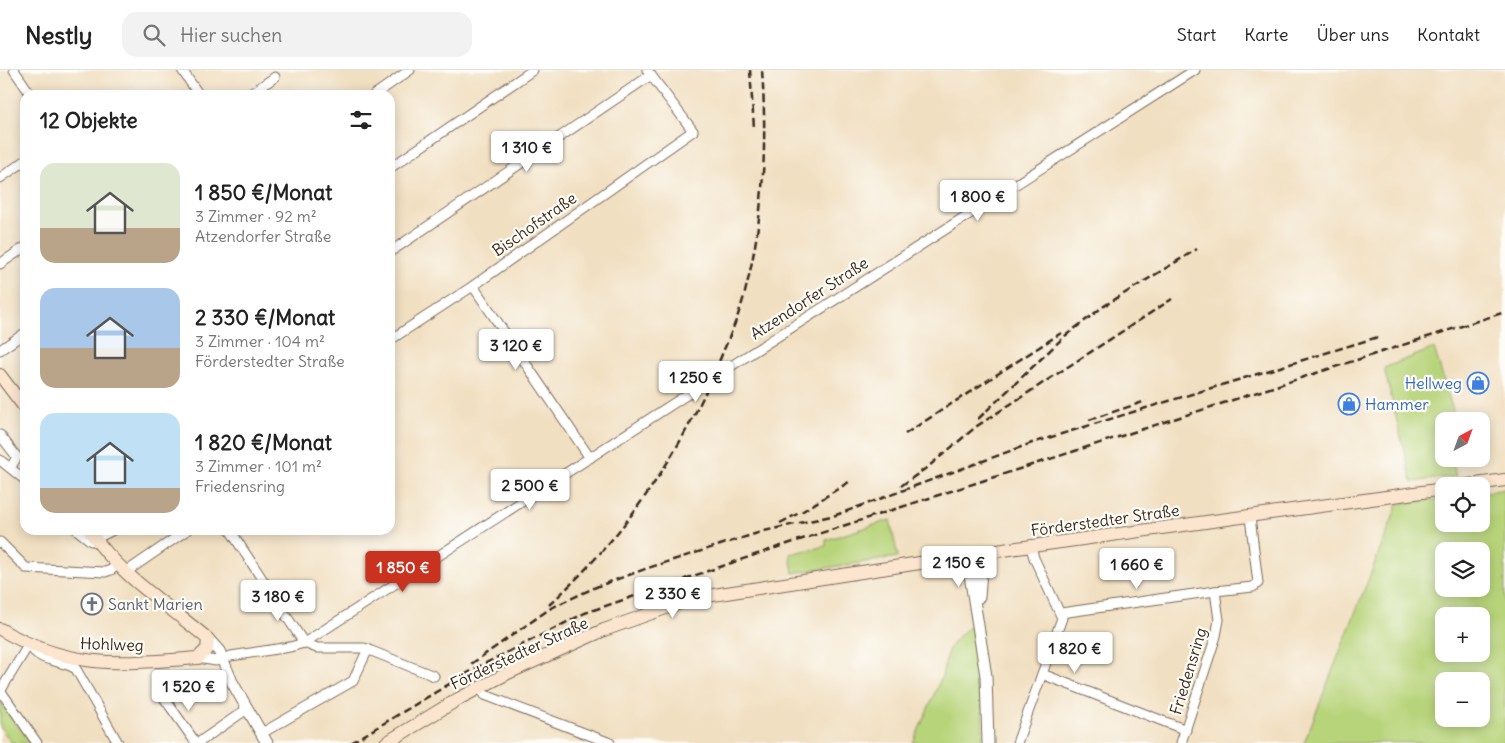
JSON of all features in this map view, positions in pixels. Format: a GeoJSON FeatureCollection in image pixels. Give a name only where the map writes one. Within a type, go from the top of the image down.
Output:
{"type":"FeatureCollection","features":[{"type":"Feature","properties":{"kind":"main road"},"geometry":{"type":"LineString","coordinates":[[0,376],[20,402]]}},
{"type":"Feature","properties":{"kind":"main road"},"geometry":{"type":"LineString","coordinates":[[1490,482],[1505,480]]}},
{"type":"Feature","properties":{"kind":"main road","name":"Förderstedter Straße"},"geometry":{"type":"LineString","coordinates":[[386,743],[479,687],[577,642],[694,598],[992,552],[1435,490]]}},
{"type":"Feature","properties":{"kind":"main road"},"geometry":{"type":"LineString","coordinates":[[93,535],[122,568],[153,597],[208,640],[207,648],[198,658]]}},
{"type":"Feature","properties":{"kind":"main road","name":"Hohlweg"},"geometry":{"type":"LineString","coordinates":[[0,628],[29,644],[59,655],[96,662],[120,664],[198,658]]}},
{"type":"Feature","properties":{"kind":"street"},"geometry":{"type":"LineString","coordinates":[[14,70],[28,90]]}},
{"type":"Feature","properties":{"kind":"street"},"geometry":{"type":"LineString","coordinates":[[182,70],[196,90]]}},
{"type":"Feature","properties":{"kind":"street"},"geometry":{"type":"LineString","coordinates":[[381,90],[410,70]]}},
{"type":"Feature","properties":{"kind":"street"},"geometry":{"type":"LineString","coordinates":[[395,165],[533,70]]}},
{"type":"Feature","properties":{"kind":"street","name":"Atzendorfer Straße"},"geometry":{"type":"LineString","coordinates":[[198,658],[216,661],[304,643],[1196,70]]}},
{"type":"Feature","properties":{"kind":"street"},"geometry":{"type":"LineString","coordinates":[[254,90],[273,72]]}},
{"type":"Feature","properties":{"kind":"street"},"geometry":{"type":"LineString","coordinates":[[395,249],[649,73]]}},
{"type":"Feature","properties":{"kind":"street","name":"Bischofstraße"},"geometry":{"type":"LineString","coordinates":[[395,337],[472,286],[693,131],[649,73]]}},
{"type":"Feature","properties":{"kind":"street"},"geometry":{"type":"LineString","coordinates":[[0,178],[20,164]]}},
{"type":"Feature","properties":{"kind":"street"},"geometry":{"type":"LineString","coordinates":[[0,264],[20,250]]}},
{"type":"Feature","properties":{"kind":"street"},"geometry":{"type":"LineString","coordinates":[[472,286],[590,458]]}},
{"type":"Feature","properties":{"kind":"street"},"geometry":{"type":"LineString","coordinates":[[0,350],[20,336]]}},
{"type":"Feature","properties":{"kind":"street"},"geometry":{"type":"LineString","coordinates":[[0,435],[17,457],[11,467]]}},
{"type":"Feature","properties":{"kind":"street"},"geometry":{"type":"LineString","coordinates":[[0,460],[20,475]]}},
{"type":"Feature","properties":{"kind":"street"},"geometry":{"type":"LineString","coordinates":[[1061,613],[1253,587],[1258,583],[1250,516]]}},
{"type":"Feature","properties":{"kind":"street"},"geometry":{"type":"LineString","coordinates":[[82,535],[86,539],[93,535]]}},
{"type":"Feature","properties":{"kind":"street"},"geometry":{"type":"LineString","coordinates":[[0,542],[26,568],[105,572],[122,568],[178,535]]}},
{"type":"Feature","properties":{"kind":"street"},"geometry":{"type":"LineString","coordinates":[[233,535],[304,643],[317,648],[368,649],[434,676]]}},
{"type":"Feature","properties":{"kind":"street"},"geometry":{"type":"LineString","coordinates":[[1017,743],[1062,618],[1034,558],[1031,547]]}},
{"type":"Feature","properties":{"kind":"street"},"geometry":{"type":"LineString","coordinates":[[975,603],[980,596],[981,571],[992,552]]}},
{"type":"Feature","properties":{"kind":"street"},"geometry":{"type":"LineString","coordinates":[[967,556],[988,691],[988,743]]}},
{"type":"Feature","properties":{"kind":"street","name":"Friedensring"},"geometry":{"type":"LineString","coordinates":[[1181,743],[1216,636],[1219,620],[1216,592]]}},
{"type":"Feature","properties":{"kind":"street"},"geometry":{"type":"LineString","coordinates":[[208,640],[219,651],[232,682],[264,738],[353,681],[368,649]]}},
{"type":"Feature","properties":{"kind":"street"},"geometry":{"type":"LineString","coordinates":[[29,644],[0,690],[37,743]]}},
{"type":"Feature","properties":{"kind":"street"},"geometry":{"type":"LineString","coordinates":[[29,644],[33,652],[40,656],[76,669],[118,743]]}},
{"type":"Feature","properties":{"kind":"street","name":"Friedensring"},"geometry":{"type":"LineString","coordinates":[[1042,674],[1186,730]]}},
{"type":"Feature","properties":{"kind":"street"},"geometry":{"type":"LineString","coordinates":[[479,687],[485,695],[610,743]]}},
{"type":"Feature","properties":{"kind":"street"},"geometry":{"type":"LineString","coordinates":[[162,695],[197,743],[247,709]]}},
{"type":"Feature","properties":{"kind":"green space"},"geometry":{"type":"Polygon","coordinates":[[[1434,348],[1453,412],[1435,412],[1435,468],[1454,468],[1456,476],[1435,477],[1435,479],[1412,482],[1384,368],[1434,348]]]}},
{"type":"Feature","properties":{"kind":"green space"},"geometry":{"type":"Polygon","coordinates":[[[1505,489],[1505,743],[1304,743],[1398,504],[1435,499],[1435,532],[1490,532],[1490,492],[1505,489]]]}},
{"type":"Feature","properties":{"kind":"green space"},"geometry":{"type":"Polygon","coordinates":[[[890,520],[898,557],[793,573],[790,554],[826,546],[826,540],[890,520]]]}},
{"type":"Feature","properties":{"kind":"green space"},"geometry":{"type":"Polygon","coordinates":[[[971,625],[982,696],[983,743],[913,743],[942,676],[948,651],[954,641],[971,625]]]}},
{"type":"Feature","properties":{"kind":"green space"},"geometry":{"type":"Polygon","coordinates":[[[0,701],[30,743],[12,743],[0,727],[0,701]]]}},
{"type":"Feature","properties":{"kind":"railway"},"geometry":{"type":"LineString","coordinates":[[750,70],[754,128]]}},
{"type":"Feature","properties":{"kind":"railway"},"geometry":{"type":"LineString","coordinates":[[549,605],[604,549],[651,488],[671,456],[708,388],[733,328],[744,296],[757,235],[764,152],[762,70]]}},
{"type":"Feature","properties":{"kind":"railway"},"geometry":{"type":"LineString","coordinates":[[978,419],[1065,336],[1104,306],[1197,249]]}},
{"type":"Feature","properties":{"kind":"railway"},"geometry":{"type":"LineString","coordinates":[[901,486],[929,466],[977,426],[1172,299]]}},
{"type":"Feature","properties":{"kind":"railway"},"geometry":{"type":"LineString","coordinates":[[351,743],[476,668],[585,613],[781,546],[1505,312]]}},
{"type":"Feature","properties":{"kind":"railway"},"geometry":{"type":"LineString","coordinates":[[905,434],[1061,333]]}},
{"type":"Feature","properties":{"kind":"railway"},"geometry":{"type":"LineString","coordinates":[[471,664],[551,608],[596,587],[648,568],[764,531],[836,515],[1032,443],[1378,337]]}},
{"type":"Feature","properties":{"kind":"railway"},"geometry":{"type":"LineString","coordinates":[[1089,420],[1146,401]]}},
{"type":"Feature","properties":{"kind":"railway"},"geometry":{"type":"LineString","coordinates":[[780,523],[852,480]]}},
{"type":"Feature","properties":{"kind":"place","name":"Hellweg"},"geometry":{"type":"Point","coordinates":[1478,383]}},
{"type":"Feature","properties":{"kind":"place","name":"Hammer"},"geometry":{"type":"Point","coordinates":[1349,404]}},
{"type":"Feature","properties":{"kind":"place","name":"Sankt Marien"},"geometry":{"type":"Point","coordinates":[92,604]}}]}
